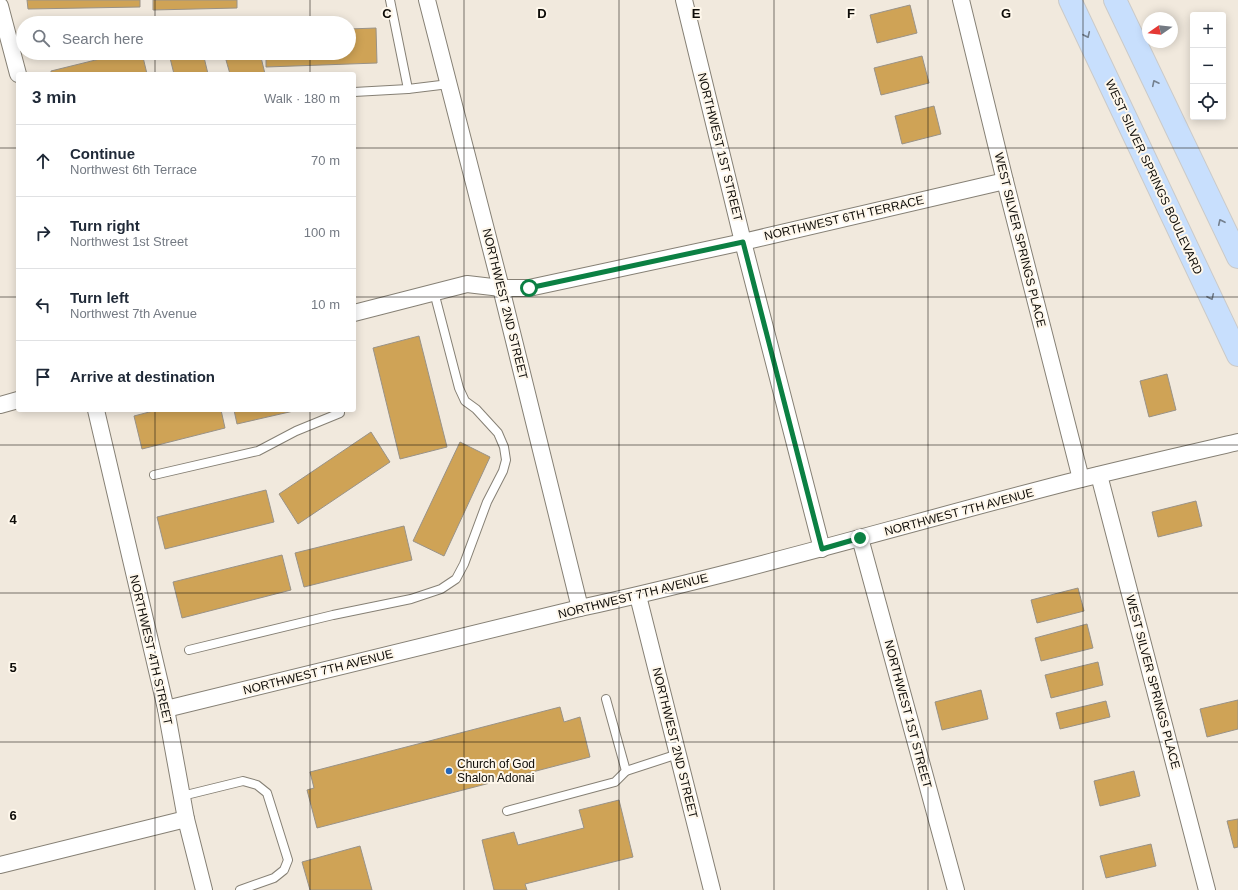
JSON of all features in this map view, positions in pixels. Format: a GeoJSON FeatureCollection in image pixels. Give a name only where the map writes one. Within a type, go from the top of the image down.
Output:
{"type":"FeatureCollection","features":[{"type":"Feature","properties":{"kind":"main road","name":"WEST SILVER SPRINGS BOULEVARD"},"geometry":{"type":"LineString","coordinates":[[1070,0],[1238,355]]}},
{"type":"Feature","properties":{"kind":"main road"},"geometry":{"type":"LineString","coordinates":[[1115,0],[1238,257]]}},
{"type":"Feature","properties":{"kind":"street","name":"NORTHWEST 2ND STREET"},"geometry":{"type":"LineString","coordinates":[[427,0],[501,288],[580,608]]}},
{"type":"Feature","properties":{"kind":"street","name":"NORTHWEST 1ST STREET"},"geometry":{"type":"LineString","coordinates":[[684,0],[743,242],[822,549]]}},
{"type":"Feature","properties":{"kind":"street","name":"WEST SILVER SPRINGS PLACE"},"geometry":{"type":"LineString","coordinates":[[961,0],[1005,181],[1081,479]]}},
{"type":"Feature","properties":{"kind":"street"},"geometry":{"type":"LineString","coordinates":[[0,6],[17,72]]}},
{"type":"Feature","properties":{"kind":"street","name":"NORTHWEST 6TH TERRACE"},"geometry":{"type":"LineString","coordinates":[[356,312],[467,284],[501,288],[529,288],[743,242],[1005,181]]}},
{"type":"Feature","properties":{"kind":"street"},"geometry":{"type":"LineString","coordinates":[[0,405],[16,401]]}},
{"type":"Feature","properties":{"kind":"street","name":"NORTHWEST 4TH STREET"},"geometry":{"type":"LineString","coordinates":[[96,412],[166,709],[186,819],[204,890]]}},
{"type":"Feature","properties":{"kind":"street","name":"NORTHWEST 7TH AVENUE"},"geometry":{"type":"LineString","coordinates":[[166,709],[580,608],[638,596],[822,549],[1081,479],[1238,442]]}},
{"type":"Feature","properties":{"kind":"street","name":"WEST SILVER SPRINGS PLACE"},"geometry":{"type":"LineString","coordinates":[[1099,475],[1207,890]]}},
{"type":"Feature","properties":{"kind":"street","name":"NORTHWEST 1ST STREET"},"geometry":{"type":"LineString","coordinates":[[860,538],[956,890]]}},
{"type":"Feature","properties":{"kind":"street","name":"NORTHWEST 2ND STREET"},"geometry":{"type":"LineString","coordinates":[[638,596],[712,890]]}},
{"type":"Feature","properties":{"kind":"street"},"geometry":{"type":"LineString","coordinates":[[0,865],[186,819]]}},
{"type":"Feature","properties":{"kind":"lane"},"geometry":{"type":"LineString","coordinates":[[390,0],[408,89]]}},
{"type":"Feature","properties":{"kind":"lane"},"geometry":{"type":"LineString","coordinates":[[356,92],[408,89],[449,84]]}},
{"type":"Feature","properties":{"kind":"lane"},"geometry":{"type":"LineString","coordinates":[[188,650],[333,615],[411,599],[441,589],[456,579],[464,564],[487,502],[503,471],[506,460],[504,447],[498,433],[476,409],[465,401],[459,388],[434,292]]}},
{"type":"Feature","properties":{"kind":"lane"},"geometry":{"type":"LineString","coordinates":[[154,475],[258,451],[296,431],[340,412]]}},
{"type":"Feature","properties":{"kind":"lane"},"geometry":{"type":"LineString","coordinates":[[606,700],[626,771]]}},
{"type":"Feature","properties":{"kind":"lane"},"geometry":{"type":"LineString","coordinates":[[507,811],[615,782],[626,771],[678,754]]}},
{"type":"Feature","properties":{"kind":"lane"},"geometry":{"type":"LineString","coordinates":[[182,796],[242,781],[257,785],[267,793],[288,860],[284,870],[274,878],[240,890]]}},
{"type":"Feature","properties":{"kind":"building"},"geometry":{"type":"Polygon","coordinates":[[[27,0],[140,0],[140,7],[28,9],[27,0]]]}},
{"type":"Feature","properties":{"kind":"building"},"geometry":{"type":"Polygon","coordinates":[[[153,0],[237,0],[237,8],[153,10],[153,0]]]}},
{"type":"Feature","properties":{"kind":"building"},"geometry":{"type":"Polygon","coordinates":[[[910,5],[917,33],[877,43],[870,15],[910,5]]]}},
{"type":"Feature","properties":{"kind":"building"},"geometry":{"type":"Polygon","coordinates":[[[376,28],[377,63],[266,67],[266,60],[356,60],[356,29],[376,28]]]}},
{"type":"Feature","properties":{"kind":"building"},"geometry":{"type":"Polygon","coordinates":[[[922,56],[929,83],[881,95],[874,68],[922,56]]]}},
{"type":"Feature","properties":{"kind":"building"},"geometry":{"type":"Polygon","coordinates":[[[96,60],[144,60],[147,72],[51,72],[96,60]]]}},
{"type":"Feature","properties":{"kind":"building"},"geometry":{"type":"Polygon","coordinates":[[[170,60],[205,60],[208,72],[174,72],[170,60]]]}},
{"type":"Feature","properties":{"kind":"building"},"geometry":{"type":"Polygon","coordinates":[[[226,60],[262,60],[265,72],[229,72],[226,60]]]}},
{"type":"Feature","properties":{"kind":"building"},"geometry":{"type":"Polygon","coordinates":[[[934,106],[941,134],[902,144],[895,116],[934,106]]]}},
{"type":"Feature","properties":{"kind":"building"},"geometry":{"type":"Polygon","coordinates":[[[419,336],[447,447],[400,459],[373,348],[419,336]]]}},
{"type":"Feature","properties":{"kind":"building"},"geometry":{"type":"Polygon","coordinates":[[[1167,374],[1176,410],[1149,417],[1140,381],[1167,374]]]}},
{"type":"Feature","properties":{"kind":"building"},"geometry":{"type":"Polygon","coordinates":[[[149,412],[221,412],[225,428],[142,449],[134,416],[149,412]]]}},
{"type":"Feature","properties":{"kind":"building"},"geometry":{"type":"Polygon","coordinates":[[[234,412],[289,412],[237,424],[234,412]]]}},
{"type":"Feature","properties":{"kind":"building"},"geometry":{"type":"Polygon","coordinates":[[[371,432],[390,462],[298,524],[279,494],[371,432]]]}},
{"type":"Feature","properties":{"kind":"building"},"geometry":{"type":"Polygon","coordinates":[[[460,442],[490,457],[444,556],[413,541],[460,442]]]}},
{"type":"Feature","properties":{"kind":"building"},"geometry":{"type":"Polygon","coordinates":[[[266,490],[274,522],[165,549],[157,517],[266,490]]]}},
{"type":"Feature","properties":{"kind":"building"},"geometry":{"type":"Polygon","coordinates":[[[1196,501],[1202,526],[1158,537],[1152,512],[1196,501]]]}},
{"type":"Feature","properties":{"kind":"building"},"geometry":{"type":"Polygon","coordinates":[[[404,526],[412,560],[304,587],[295,553],[404,526]]]}},
{"type":"Feature","properties":{"kind":"building"},"geometry":{"type":"Polygon","coordinates":[[[282,555],[291,590],[182,618],[173,582],[282,555]]]}},
{"type":"Feature","properties":{"kind":"building"},"geometry":{"type":"Polygon","coordinates":[[[1078,588],[1084,611],[1037,623],[1031,600],[1078,588]]]}},
{"type":"Feature","properties":{"kind":"building"},"geometry":{"type":"Polygon","coordinates":[[[1087,624],[1093,648],[1041,661],[1035,638],[1087,624]]]}},
{"type":"Feature","properties":{"kind":"building"},"geometry":{"type":"Polygon","coordinates":[[[1098,662],[1103,685],[1051,698],[1045,675],[1098,662]]]}},
{"type":"Feature","properties":{"kind":"building"},"geometry":{"type":"Polygon","coordinates":[[[981,690],[988,719],[942,730],[935,702],[981,690]]]}},
{"type":"Feature","properties":{"kind":"building"},"geometry":{"type":"Polygon","coordinates":[[[1238,700],[1238,729],[1207,737],[1200,709],[1238,700]]]}},
{"type":"Feature","properties":{"kind":"building"},"geometry":{"type":"Polygon","coordinates":[[[1106,701],[1110,717],[1060,729],[1056,713],[1106,701]]]}},
{"type":"Feature","properties":{"kind":"building"},"geometry":{"type":"Polygon","coordinates":[[[560,707],[564,722],[580,717],[590,757],[317,828],[307,790],[314,788],[310,772],[560,707]]]}},
{"type":"Feature","properties":{"kind":"building"},"geometry":{"type":"Polygon","coordinates":[[[1134,771],[1140,796],[1100,806],[1094,781],[1134,771]]]}},
{"type":"Feature","properties":{"kind":"building"},"geometry":{"type":"Polygon","coordinates":[[[619,800],[633,857],[525,884],[527,890],[494,890],[482,840],[514,832],[518,845],[584,828],[579,810],[619,800]]]}},
{"type":"Feature","properties":{"kind":"building"},"geometry":{"type":"Polygon","coordinates":[[[1238,819],[1238,847],[1234,848],[1227,821],[1238,819]]]}},
{"type":"Feature","properties":{"kind":"building"},"geometry":{"type":"Polygon","coordinates":[[[1151,844],[1156,866],[1106,878],[1100,856],[1151,844]]]}},
{"type":"Feature","properties":{"kind":"building"},"geometry":{"type":"Polygon","coordinates":[[[360,846],[372,890],[310,890],[302,862],[360,846]]]}},
{"type":"Feature","properties":{"kind":"place","name":"Church of God Shalon Adonai"},"geometry":{"type":"Point","coordinates":[449,771]}},
{"type":"Feature","properties":{"kind":"route"},"geometry":{"type":"LineString","coordinates":[[529,288],[743,242],[822,549],[860,538]]}}]}
